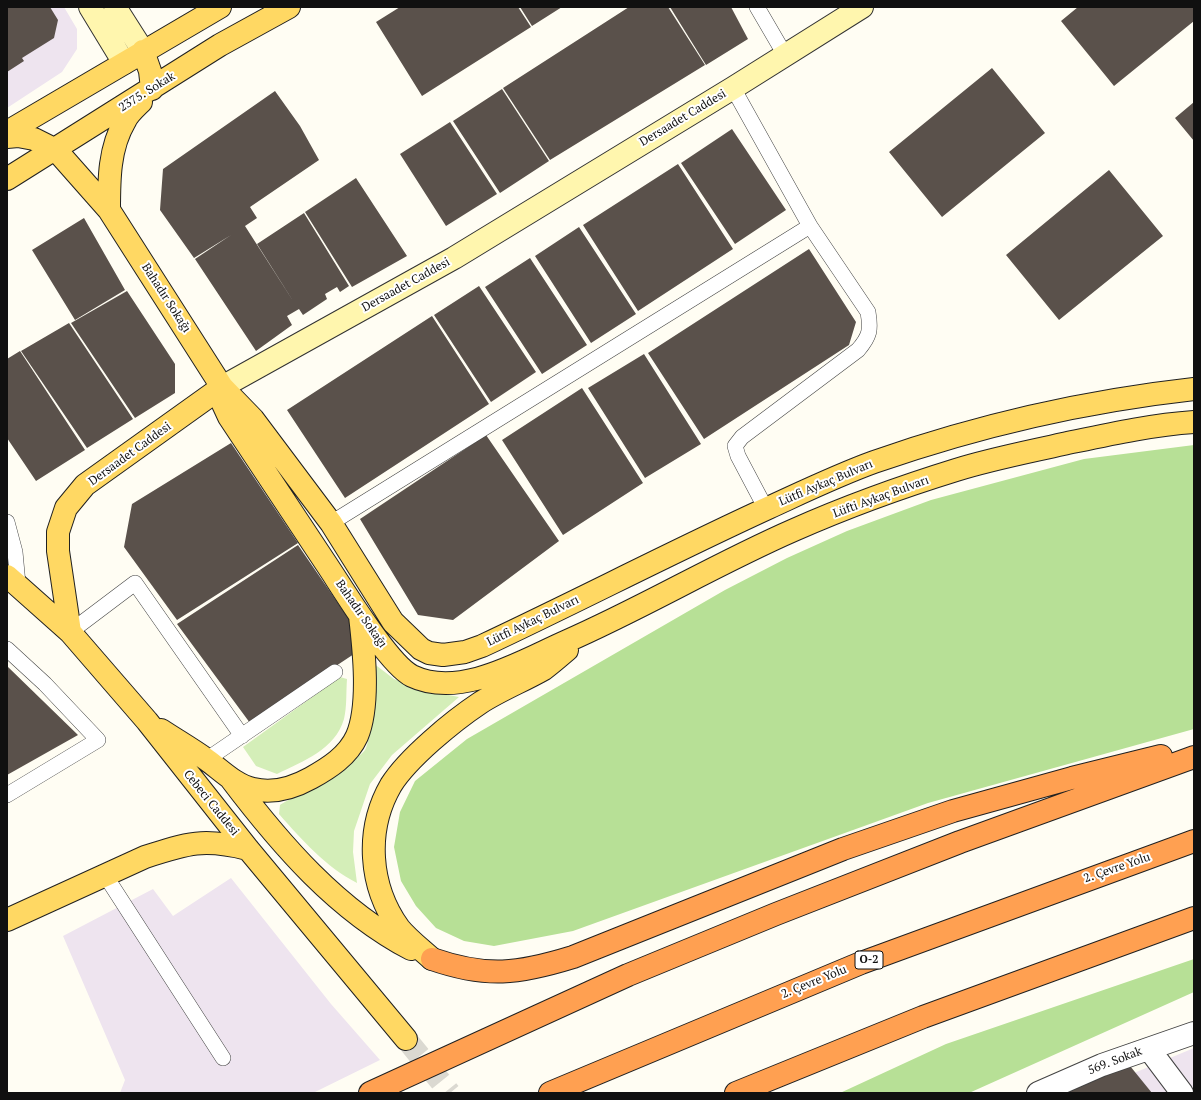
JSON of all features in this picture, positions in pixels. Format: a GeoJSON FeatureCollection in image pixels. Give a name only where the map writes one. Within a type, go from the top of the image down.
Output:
{"type":"FeatureCollection","features":[{"type":"Feature","properties":{"kind":"highway"},"geometry":{"type":"LineString","coordinates":[[432,959],[476,971],[501,972],[537,968],[573,957],[843,849],[953,811],[1142,760],[1194,749]]}},
{"type":"Feature","properties":{"kind":"highway"},"geometry":{"type":"LineString","coordinates":[[370,1093],[628,976],[776,914],[960,842],[1194,757]]}},
{"type":"Feature","properties":{"kind":"highway","name":"2. Çevre Yolu"},"geometry":{"type":"LineString","coordinates":[[550,1093],[861,963],[1079,881],[1194,841]]}},
{"type":"Feature","properties":{"kind":"highway"},"geometry":{"type":"LineString","coordinates":[[736,1093],[923,1017],[1194,918]]}},
{"type":"Feature","properties":{"kind":"main road"},"geometry":{"type":"LineString","coordinates":[[7,132],[220,7]]}},
{"type":"Feature","properties":{"kind":"main road","name":"2375. Sokak"},"geometry":{"type":"LineString","coordinates":[[7,179],[56,150],[220,45],[288,7]]}},
{"type":"Feature","properties":{"kind":"main road"},"geometry":{"type":"LineString","coordinates":[[109,210],[112,159],[117,138],[125,120],[152,89],[150,71],[144,51]]}},
{"type":"Feature","properties":{"kind":"main road"},"geometry":{"type":"LineString","coordinates":[[124,62],[152,89]]}},
{"type":"Feature","properties":{"kind":"main road"},"geometry":{"type":"LineString","coordinates":[[7,137],[18,136],[34,139],[56,150]]}},
{"type":"Feature","properties":{"kind":"main road","name":"Bahadır Sokağı"},"geometry":{"type":"LineString","coordinates":[[56,150],[109,210],[222,387],[253,420],[331,523],[393,622],[420,649],[429,653],[443,655],[465,652],[482,646]]}},
{"type":"Feature","properties":{"kind":"main road","name":"Bahadır Sokağı"},"geometry":{"type":"LineString","coordinates":[[222,387],[223,404],[229,417],[360,616],[394,660],[411,676],[448,684],[466,682],[485,677],[588,632]]}},
{"type":"Feature","properties":{"kind":"main road","name":"Dersaadet Caddesi"},"geometry":{"type":"LineString","coordinates":[[70,632],[58,551],[58,532],[66,508],[85,485],[222,387]]}},
{"type":"Feature","properties":{"kind":"main road","name":"Lütfi Aykaç Bulvarı"},"geometry":{"type":"LineString","coordinates":[[482,646],[714,532],[874,462],[972,432],[1045,414],[1135,396],[1194,389]]}},
{"type":"Feature","properties":{"kind":"main road","name":"Lüfti Aykaç Bulvarı"},"geometry":{"type":"LineString","coordinates":[[588,632],[793,530],[905,487],[959,469],[1102,435],[1194,422]]}},
{"type":"Feature","properties":{"kind":"main road","name":"Cebeci Caddesi"},"geometry":{"type":"LineString","coordinates":[[12,580],[70,632],[147,721],[248,850],[406,1039]]}},
{"type":"Feature","properties":{"kind":"main road"},"geometry":{"type":"LineString","coordinates":[[147,721],[229,777],[252,789],[270,791],[297,786],[330,768],[343,756],[357,737],[363,716],[364,667],[360,616]]}},
{"type":"Feature","properties":{"kind":"main road"},"geometry":{"type":"LineString","coordinates":[[432,959],[400,929],[384,903],[375,876],[375,825],[392,785],[415,757],[448,727],[481,703],[545,668],[588,632]]}},
{"type":"Feature","properties":{"kind":"main road"},"geometry":{"type":"LineString","coordinates":[[229,777],[264,824],[313,876],[365,921],[396,941],[432,959]]}},
{"type":"Feature","properties":{"kind":"main road"},"geometry":{"type":"LineString","coordinates":[[7,920],[145,857],[197,842],[223,843],[248,850]]}},
{"type":"Feature","properties":{"kind":"street"},"geometry":{"type":"LineString","coordinates":[[90,7],[124,62]]}},
{"type":"Feature","properties":{"kind":"street"},"geometry":{"type":"LineString","coordinates":[[115,7],[144,51]]}},
{"type":"Feature","properties":{"kind":"street","name":"Dersaadet Caddesi"},"geometry":{"type":"LineString","coordinates":[[222,387],[454,258],[733,88],[862,7]]}},
{"type":"Feature","properties":{"kind":"street","name":"569. Sokak"},"geometry":{"type":"LineString","coordinates":[[1038,1093],[1102,1065],[1194,1033]]}},
{"type":"Feature","properties":{"kind":"street"},"geometry":{"type":"LineString","coordinates":[[1149,1048],[1182,1093]]}},
{"type":"Feature","properties":{"kind":"lane"},"geometry":{"type":"LineString","coordinates":[[757,7],[785,55]]}},
{"type":"Feature","properties":{"kind":"lane"},"geometry":{"type":"LineString","coordinates":[[733,88],[810,226],[868,312],[870,324],[868,338],[858,350],[742,437],[735,446],[738,456],[766,508]]}},
{"type":"Feature","properties":{"kind":"lane"},"geometry":{"type":"LineString","coordinates":[[331,523],[810,226]]}},
{"type":"Feature","properties":{"kind":"lane"},"geometry":{"type":"LineString","coordinates":[[7,522],[15,552],[12,580]]}},
{"type":"Feature","properties":{"kind":"lane"},"geometry":{"type":"LineString","coordinates":[[70,632],[135,583],[242,736]]}},
{"type":"Feature","properties":{"kind":"lane"},"geometry":{"type":"LineString","coordinates":[[7,649],[45,684],[98,740],[7,795]]}},
{"type":"Feature","properties":{"kind":"lane"},"geometry":{"type":"LineString","coordinates":[[206,760],[335,672]]}},
{"type":"Feature","properties":{"kind":"lane"},"geometry":{"type":"LineString","coordinates":[[105,875],[223,1058]]}},
{"type":"Feature","properties":{"kind":"shaded area"},"geometry":{"type":"Polygon","coordinates":[[[7,7],[64,7],[77,29],[77,49],[62,72],[7,108],[7,7]]]}},
{"type":"Feature","properties":{"kind":"shaded area"},"geometry":{"type":"Polygon","coordinates":[[[231,878],[331,1004],[380,1060],[313,1093],[120,1093],[125,1080],[63,936],[153,889],[173,916],[231,878]]]}},
{"type":"Feature","properties":{"kind":"shaded area"},"geometry":{"type":"Polygon","coordinates":[[[1194,1048],[1194,1093],[1086,1093],[1194,1048]]]}},
{"type":"Feature","properties":{"kind":"green space"},"geometry":{"type":"Polygon","coordinates":[[[1194,445],[1194,729],[928,803],[573,931],[494,946],[464,941],[436,928],[416,906],[401,881],[394,847],[400,812],[415,781],[467,739],[725,590],[787,558],[847,531],[931,500],[1084,459],[1194,445]]]}},
{"type":"Feature","properties":{"kind":"green space"},"geometry":{"type":"Polygon","coordinates":[[[373,663],[394,679],[418,689],[459,697],[392,755],[370,784],[354,831],[353,852],[357,883],[346,877],[325,861],[279,814],[280,805],[341,769],[353,761],[366,748],[369,739],[371,718],[373,663]]]}},
{"type":"Feature","properties":{"kind":"green space"},"geometry":{"type":"Polygon","coordinates":[[[340,677],[347,679],[346,710],[340,730],[326,747],[307,759],[277,774],[256,766],[243,747],[340,677]]]}},
{"type":"Feature","properties":{"kind":"green space"},"geometry":{"type":"Polygon","coordinates":[[[1194,959],[1194,992],[969,1093],[840,1093],[946,1044],[1194,959]]]}},
{"type":"Feature","properties":{"kind":"building"},"geometry":{"type":"Polygon","coordinates":[[[7,7],[50,7],[58,20],[54,38],[22,58],[24,61],[7,72],[7,7]]]}},
{"type":"Feature","properties":{"kind":"building"},"geometry":{"type":"Polygon","coordinates":[[[400,7],[518,7],[531,27],[422,96],[376,22],[400,7]]]}},
{"type":"Feature","properties":{"kind":"building"},"geometry":{"type":"Polygon","coordinates":[[[520,7],[562,7],[532,26],[520,7]]]}},
{"type":"Feature","properties":{"kind":"building"},"geometry":{"type":"Polygon","coordinates":[[[629,7],[668,7],[705,65],[550,160],[503,88],[629,7]]]}},
{"type":"Feature","properties":{"kind":"building"},"geometry":{"type":"Polygon","coordinates":[[[670,7],[731,7],[748,39],[706,65],[670,7]]]}},
{"type":"Feature","properties":{"kind":"building"},"geometry":{"type":"Polygon","coordinates":[[[1078,7],[1194,7],[1194,21],[1114,86],[1061,21],[1078,7]]]}},
{"type":"Feature","properties":{"kind":"building"},"geometry":{"type":"Polygon","coordinates":[[[992,68],[1045,133],[942,217],[889,152],[992,68]]]}},
{"type":"Feature","properties":{"kind":"building"},"geometry":{"type":"Polygon","coordinates":[[[502,89],[549,161],[500,193],[453,121],[502,89]]]}},
{"type":"Feature","properties":{"kind":"building"},"geometry":{"type":"Polygon","coordinates":[[[275,91],[300,126],[319,160],[250,207],[257,218],[245,226],[295,304],[257,244],[304,213],[349,286],[340,292],[337,287],[325,294],[327,299],[303,315],[299,309],[287,316],[292,325],[256,351],[195,259],[231,235],[194,258],[160,210],[163,169],[275,91]]]}},
{"type":"Feature","properties":{"kind":"building"},"geometry":{"type":"Polygon","coordinates":[[[1194,102],[1194,141],[1175,118],[1194,102]]]}},
{"type":"Feature","properties":{"kind":"building"},"geometry":{"type":"Polygon","coordinates":[[[450,122],[497,194],[446,226],[400,154],[450,122]]]}},
{"type":"Feature","properties":{"kind":"building"},"geometry":{"type":"Polygon","coordinates":[[[732,129],[786,210],[735,244],[681,163],[732,129]]]}},
{"type":"Feature","properties":{"kind":"building"},"geometry":{"type":"Polygon","coordinates":[[[678,164],[733,249],[638,311],[583,225],[678,164]]]}},
{"type":"Feature","properties":{"kind":"building"},"geometry":{"type":"Polygon","coordinates":[[[1109,170],[1163,236],[1059,320],[1006,255],[1109,170]]]}},
{"type":"Feature","properties":{"kind":"building"},"geometry":{"type":"Polygon","coordinates":[[[356,178],[407,256],[352,287],[305,212],[356,178]]]}},
{"type":"Feature","properties":{"kind":"building"},"geometry":{"type":"Polygon","coordinates":[[[84,218],[125,290],[75,320],[32,250],[84,218]]]}},
{"type":"Feature","properties":{"kind":"building"},"geometry":{"type":"Polygon","coordinates":[[[579,227],[636,314],[591,343],[535,256],[579,227]]]}},
{"type":"Feature","properties":{"kind":"building"},"geometry":{"type":"Polygon","coordinates":[[[809,249],[856,322],[849,345],[704,439],[648,353],[809,249]]]}},
{"type":"Feature","properties":{"kind":"building"},"geometry":{"type":"Polygon","coordinates":[[[530,258],[587,345],[542,374],[485,287],[530,258]]]}},
{"type":"Feature","properties":{"kind":"building"},"geometry":{"type":"Polygon","coordinates":[[[479,286],[536,372],[491,402],[434,315],[479,286]]]}},
{"type":"Feature","properties":{"kind":"building"},"geometry":{"type":"Polygon","coordinates":[[[127,291],[175,364],[175,393],[135,418],[71,323],[127,291]]]}},
{"type":"Feature","properties":{"kind":"building"},"geometry":{"type":"Polygon","coordinates":[[[432,316],[489,404],[345,498],[287,410],[432,316]]]}},
{"type":"Feature","properties":{"kind":"building"},"geometry":{"type":"Polygon","coordinates":[[[69,323],[133,419],[87,448],[21,351],[69,323]]]}},
{"type":"Feature","properties":{"kind":"building"},"geometry":{"type":"Polygon","coordinates":[[[20,351],[85,450],[36,481],[7,438],[7,359],[20,351]]]}},
{"type":"Feature","properties":{"kind":"building"},"geometry":{"type":"Polygon","coordinates":[[[644,354],[701,444],[645,478],[588,388],[644,354]]]}},
{"type":"Feature","properties":{"kind":"building"},"geometry":{"type":"Polygon","coordinates":[[[582,388],[643,483],[563,535],[502,440],[582,388]]]}},
{"type":"Feature","properties":{"kind":"building"},"geometry":{"type":"Polygon","coordinates":[[[486,435],[559,541],[453,620],[418,615],[360,519],[486,435]]]}},
{"type":"Feature","properties":{"kind":"building"},"geometry":{"type":"Polygon","coordinates":[[[231,443],[298,543],[177,620],[124,547],[132,504],[231,443]]]}},
{"type":"Feature","properties":{"kind":"building"},"geometry":{"type":"Polygon","coordinates":[[[298,545],[355,628],[357,652],[250,723],[177,624],[298,545]]]}},
{"type":"Feature","properties":{"kind":"building"},"geometry":{"type":"Polygon","coordinates":[[[7,666],[78,735],[7,775],[7,666]]]}},
{"type":"Feature","properties":{"kind":"building"},"geometry":{"type":"Polygon","coordinates":[[[1126,1061],[1152,1093],[1056,1093],[1126,1061]]]}},
{"type":"Feature","properties":{"kind":"tunnel"},"geometry":{"type":"LineString","coordinates":[[406,1039],[450,1093]]}}]}
